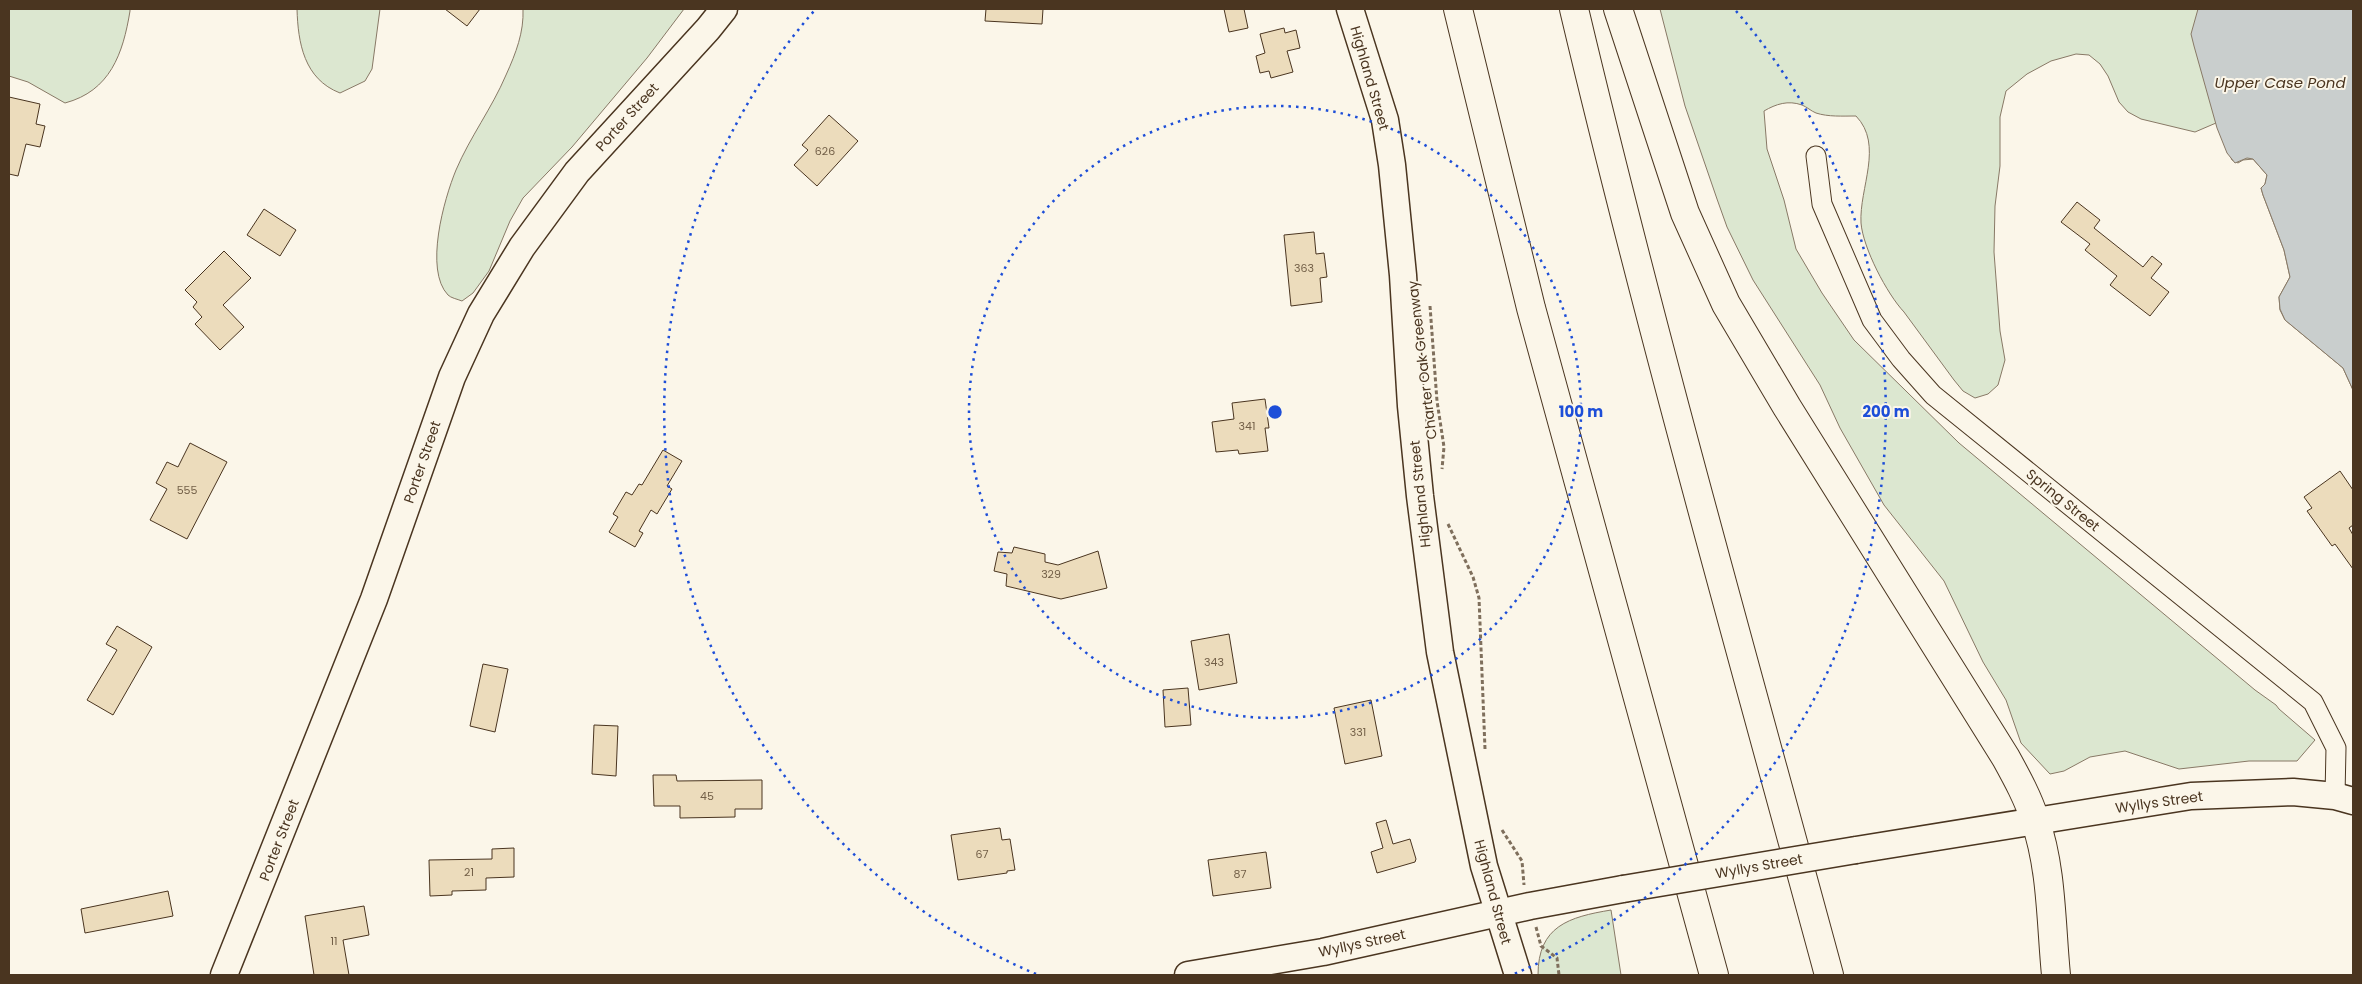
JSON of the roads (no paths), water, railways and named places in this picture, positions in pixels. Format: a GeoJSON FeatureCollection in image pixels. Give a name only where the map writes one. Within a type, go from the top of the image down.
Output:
{"type":"FeatureCollection","features":[{"type":"Feature","properties":{"kind":"highway"},"geometry":{"type":"LineString","coordinates":[[1458,9],[1529,299],[1714,975]]}},
{"type":"Feature","properties":{"kind":"highway"},"geometry":{"type":"LineString","coordinates":[[1574,9],[1683,442],[1829,975]]}},
{"type":"Feature","properties":{"kind":"highway"},"geometry":{"type":"LineString","coordinates":[[1618,9],[1685,213],[1726,304],[1792,415],[2018,779],[2036,820],[2044,855],[2056,975]]}},
{"type":"Feature","properties":{"kind":"street","name":"Porter Street"},"geometry":{"type":"LineString","coordinates":[[224,975],[374,599],[452,377],[481,314],[522,247],[577,172],[708,29],[724,9]]}},
{"type":"Feature","properties":{"kind":"street","name":"Highland Street"},"geometry":{"type":"LineString","coordinates":[[1350,9],[1385,120],[1392,165],[1403,275],[1411,406],[1422,524],[1440,652],[1484,866],[1497,913],[1518,975]]}},
{"type":"Feature","properties":{"kind":"street","name":"Spring Street"},"geometry":{"type":"LineString","coordinates":[[1816,156],[1822,204],[1872,320],[1901,359],[1933,395],[2313,702],[2336,748],[2344,798]]}},
{"type":"Feature","properties":{"kind":"street","name":"Wyllys Street"},"geometry":{"type":"LineString","coordinates":[[1188,975],[1318,953],[1497,913],[1622,889],[2191,796],[2293,792],[2344,798]]}},
{"type":"Feature","properties":{"kind":"water","name":"Upper Case Pond"},"geometry":{"type":"Polygon","coordinates":[[[2198,9],[2353,9],[2353,390],[2343,368],[2285,320],[2280,309],[2279,297],[2290,277],[2284,250],[2261,188],[2265,184],[2267,175],[2253,159],[2247,158],[2235,163],[2227,153],[2217,128],[2191,34],[2198,9]]]}}]}
